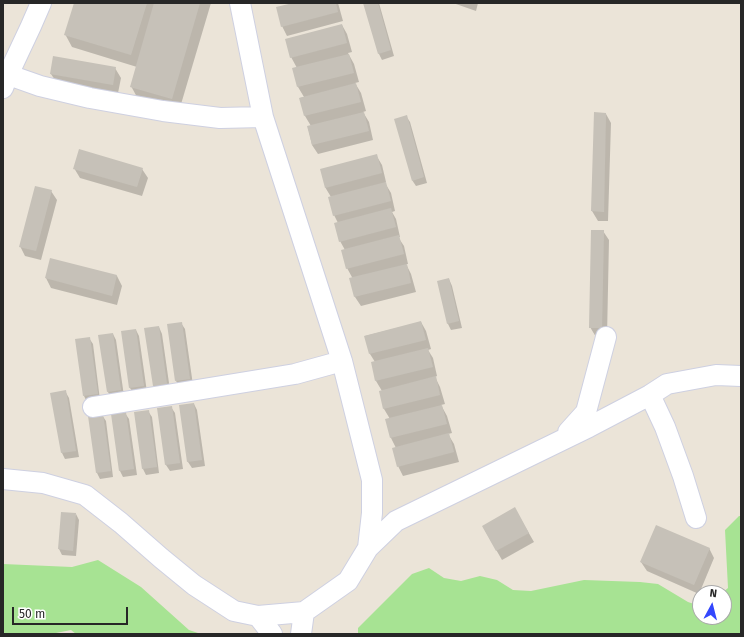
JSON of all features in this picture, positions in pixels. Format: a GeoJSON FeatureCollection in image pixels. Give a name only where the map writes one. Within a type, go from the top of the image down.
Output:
{"type":"FeatureCollection","features":[{"type":"Feature","properties":{"kind":"street"},"geometry":{"type":"LineString","coordinates":[[41,3],[5,79],[90,98],[163,110],[220,118],[263,117]]}},
{"type":"Feature","properties":{"kind":"street"},"geometry":{"type":"LineString","coordinates":[[240,3],[263,117],[342,361],[372,480],[372,513],[368,548]]}},
{"type":"Feature","properties":{"kind":"street"},"geometry":{"type":"LineString","coordinates":[[561,439],[586,412],[606,337]]}},
{"type":"Feature","properties":{"kind":"street"},"geometry":{"type":"LineString","coordinates":[[93,407],[295,374],[342,361]]}},
{"type":"Feature","properties":{"kind":"street"},"geometry":{"type":"LineString","coordinates":[[3,479],[43,483],[85,495],[122,522],[160,558],[194,585],[234,612],[258,616],[304,612],[348,581],[368,548],[396,521],[561,439],[589,427],[650,395],[667,384],[716,375],[741,376]]}},
{"type":"Feature","properties":{"kind":"street"},"geometry":{"type":"LineString","coordinates":[[650,395],[665,427],[683,476],[696,518]]}},
{"type":"Feature","properties":{"kind":"street"},"geometry":{"type":"LineString","coordinates":[[301,634],[304,612]]}},
{"type":"Feature","properties":{"kind":"street"},"geometry":{"type":"LineString","coordinates":[[258,616],[272,634]]}},
{"type":"Feature","properties":{"kind":"green space"},"geometry":{"type":"Polygon","coordinates":[[[739,516],[741,516],[741,634],[358,634],[358,628],[412,574],[429,568],[444,578],[461,581],[480,576],[497,580],[513,590],[531,591],[584,580],[658,584],[692,603],[692,625],[732,625],[732,585],[728,585],[725,530],[739,516]]]}},
{"type":"Feature","properties":{"kind":"green space"},"geometry":{"type":"Polygon","coordinates":[[[98,560],[141,587],[189,630],[201,634],[76,634],[71,630],[51,634],[3,634],[3,564],[72,567],[98,560]]]}},
{"type":"Feature","properties":{"kind":"building"},"geometry":{"type":"Polygon","coordinates":[[[74,3],[147,3],[131,55],[64,35],[74,3]]]}},
{"type":"Feature","properties":{"kind":"building"},"geometry":{"type":"Polygon","coordinates":[[[154,3],[200,3],[172,99],[130,87],[154,3]]]}},
{"type":"Feature","properties":{"kind":"building"},"geometry":{"type":"Polygon","coordinates":[[[293,3],[336,3],[338,12],[281,27],[276,7],[293,3]]]}},
{"type":"Feature","properties":{"kind":"building"},"geometry":{"type":"Polygon","coordinates":[[[363,3],[378,3],[391,50],[378,54],[363,3]]]}},
{"type":"Feature","properties":{"kind":"building"},"geometry":{"type":"Polygon","coordinates":[[[342,24],[347,43],[290,58],[285,39],[342,24]]]}},
{"type":"Feature","properties":{"kind":"building"},"geometry":{"type":"Polygon","coordinates":[[[349,54],[354,73],[297,87],[292,68],[349,54]]]}},
{"type":"Feature","properties":{"kind":"building"},"geometry":{"type":"Polygon","coordinates":[[[53,56],[116,67],[113,85],[50,74],[53,56]]]}},
{"type":"Feature","properties":{"kind":"building"},"geometry":{"type":"Polygon","coordinates":[[[356,83],[361,102],[304,116],[299,98],[356,83]]]}},
{"type":"Feature","properties":{"kind":"building"},"geometry":{"type":"Polygon","coordinates":[[[364,112],[369,131],[312,145],[307,126],[364,112]]]}},
{"type":"Feature","properties":{"kind":"building"},"geometry":{"type":"Polygon","coordinates":[[[594,112],[606,113],[604,212],[591,211],[594,112]]]}},
{"type":"Feature","properties":{"kind":"building"},"geometry":{"type":"Polygon","coordinates":[[[407,115],[424,177],[412,181],[394,119],[407,115]]]}},
{"type":"Feature","properties":{"kind":"building"},"geometry":{"type":"Polygon","coordinates":[[[79,149],[143,168],[137,187],[73,169],[79,149]]]}},
{"type":"Feature","properties":{"kind":"building"},"geometry":{"type":"Polygon","coordinates":[[[377,154],[382,173],[325,188],[320,169],[377,154]]]}},
{"type":"Feature","properties":{"kind":"building"},"geometry":{"type":"Polygon","coordinates":[[[386,182],[391,201],[333,216],[328,197],[386,182]]]}},
{"type":"Feature","properties":{"kind":"building"},"geometry":{"type":"Polygon","coordinates":[[[35,186],[52,190],[36,251],[19,247],[35,186]]]}},
{"type":"Feature","properties":{"kind":"building"},"geometry":{"type":"Polygon","coordinates":[[[391,208],[396,227],[339,242],[334,223],[391,208]]]}},
{"type":"Feature","properties":{"kind":"building"},"geometry":{"type":"Polygon","coordinates":[[[591,230],[604,230],[602,328],[589,328],[591,230]]]}},
{"type":"Feature","properties":{"kind":"building"},"geometry":{"type":"Polygon","coordinates":[[[399,235],[404,254],[346,269],[341,250],[399,235]]]}},
{"type":"Feature","properties":{"kind":"building"},"geometry":{"type":"Polygon","coordinates":[[[50,258],[117,275],[112,296],[45,278],[50,258]]]}},
{"type":"Feature","properties":{"kind":"building"},"geometry":{"type":"Polygon","coordinates":[[[407,264],[411,283],[354,297],[349,278],[407,264]]]}},
{"type":"Feature","properties":{"kind":"building"},"geometry":{"type":"Polygon","coordinates":[[[449,278],[459,321],[447,324],[437,281],[449,278]]]}},
{"type":"Feature","properties":{"kind":"building"},"geometry":{"type":"Polygon","coordinates":[[[421,321],[426,340],[369,354],[364,336],[421,321]]]}},
{"type":"Feature","properties":{"kind":"building"},"geometry":{"type":"Polygon","coordinates":[[[182,322],[190,379],[175,381],[167,324],[182,322]]]}},
{"type":"Feature","properties":{"kind":"building"},"geometry":{"type":"Polygon","coordinates":[[[159,326],[167,384],[153,386],[144,328],[159,326]]]}},
{"type":"Feature","properties":{"kind":"building"},"geometry":{"type":"Polygon","coordinates":[[[136,329],[144,386],[129,388],[121,331],[136,329]]]}},
{"type":"Feature","properties":{"kind":"building"},"geometry":{"type":"Polygon","coordinates":[[[113,333],[121,390],[107,392],[98,335],[113,333]]]}},
{"type":"Feature","properties":{"kind":"building"},"geometry":{"type":"Polygon","coordinates":[[[90,337],[98,394],[83,396],[75,339],[90,337]]]}},
{"type":"Feature","properties":{"kind":"building"},"geometry":{"type":"Polygon","coordinates":[[[428,348],[433,367],[375,381],[371,362],[428,348]]]}},
{"type":"Feature","properties":{"kind":"building"},"geometry":{"type":"Polygon","coordinates":[[[436,376],[440,395],[383,409],[379,391],[436,376]]]}},
{"type":"Feature","properties":{"kind":"building"},"geometry":{"type":"Polygon","coordinates":[[[66,390],[76,451],[61,453],[50,393],[66,390]]]}},
{"type":"Feature","properties":{"kind":"building"},"geometry":{"type":"Polygon","coordinates":[[[194,403],[202,460],[187,462],[179,405],[194,403]]]}},
{"type":"Feature","properties":{"kind":"building"},"geometry":{"type":"Polygon","coordinates":[[[442,405],[447,424],[390,438],[385,419],[442,405]]]}},
{"type":"Feature","properties":{"kind":"building"},"geometry":{"type":"Polygon","coordinates":[[[172,406],[180,463],[165,465],[157,408],[172,406]]]}},
{"type":"Feature","properties":{"kind":"building"},"geometry":{"type":"Polygon","coordinates":[[[149,410],[157,467],[142,469],[134,412],[149,410]]]}},
{"type":"Feature","properties":{"kind":"building"},"geometry":{"type":"Polygon","coordinates":[[[126,412],[134,469],[119,471],[111,414],[126,412]]]}},
{"type":"Feature","properties":{"kind":"building"},"geometry":{"type":"Polygon","coordinates":[[[103,414],[111,471],[96,473],[88,416],[103,414]]]}},
{"type":"Feature","properties":{"kind":"building"},"geometry":{"type":"Polygon","coordinates":[[[449,433],[454,452],[397,467],[392,448],[449,433]]]}},
{"type":"Feature","properties":{"kind":"building"},"geometry":{"type":"Polygon","coordinates":[[[515,507],[529,533],[496,551],[482,526],[515,507]]]}},
{"type":"Feature","properties":{"kind":"building"},"geometry":{"type":"Polygon","coordinates":[[[61,512],[76,513],[73,551],[58,549],[61,512]]]}},
{"type":"Feature","properties":{"kind":"building"},"geometry":{"type":"Polygon","coordinates":[[[656,525],[710,548],[694,585],[640,562],[656,525]]]}}]}
